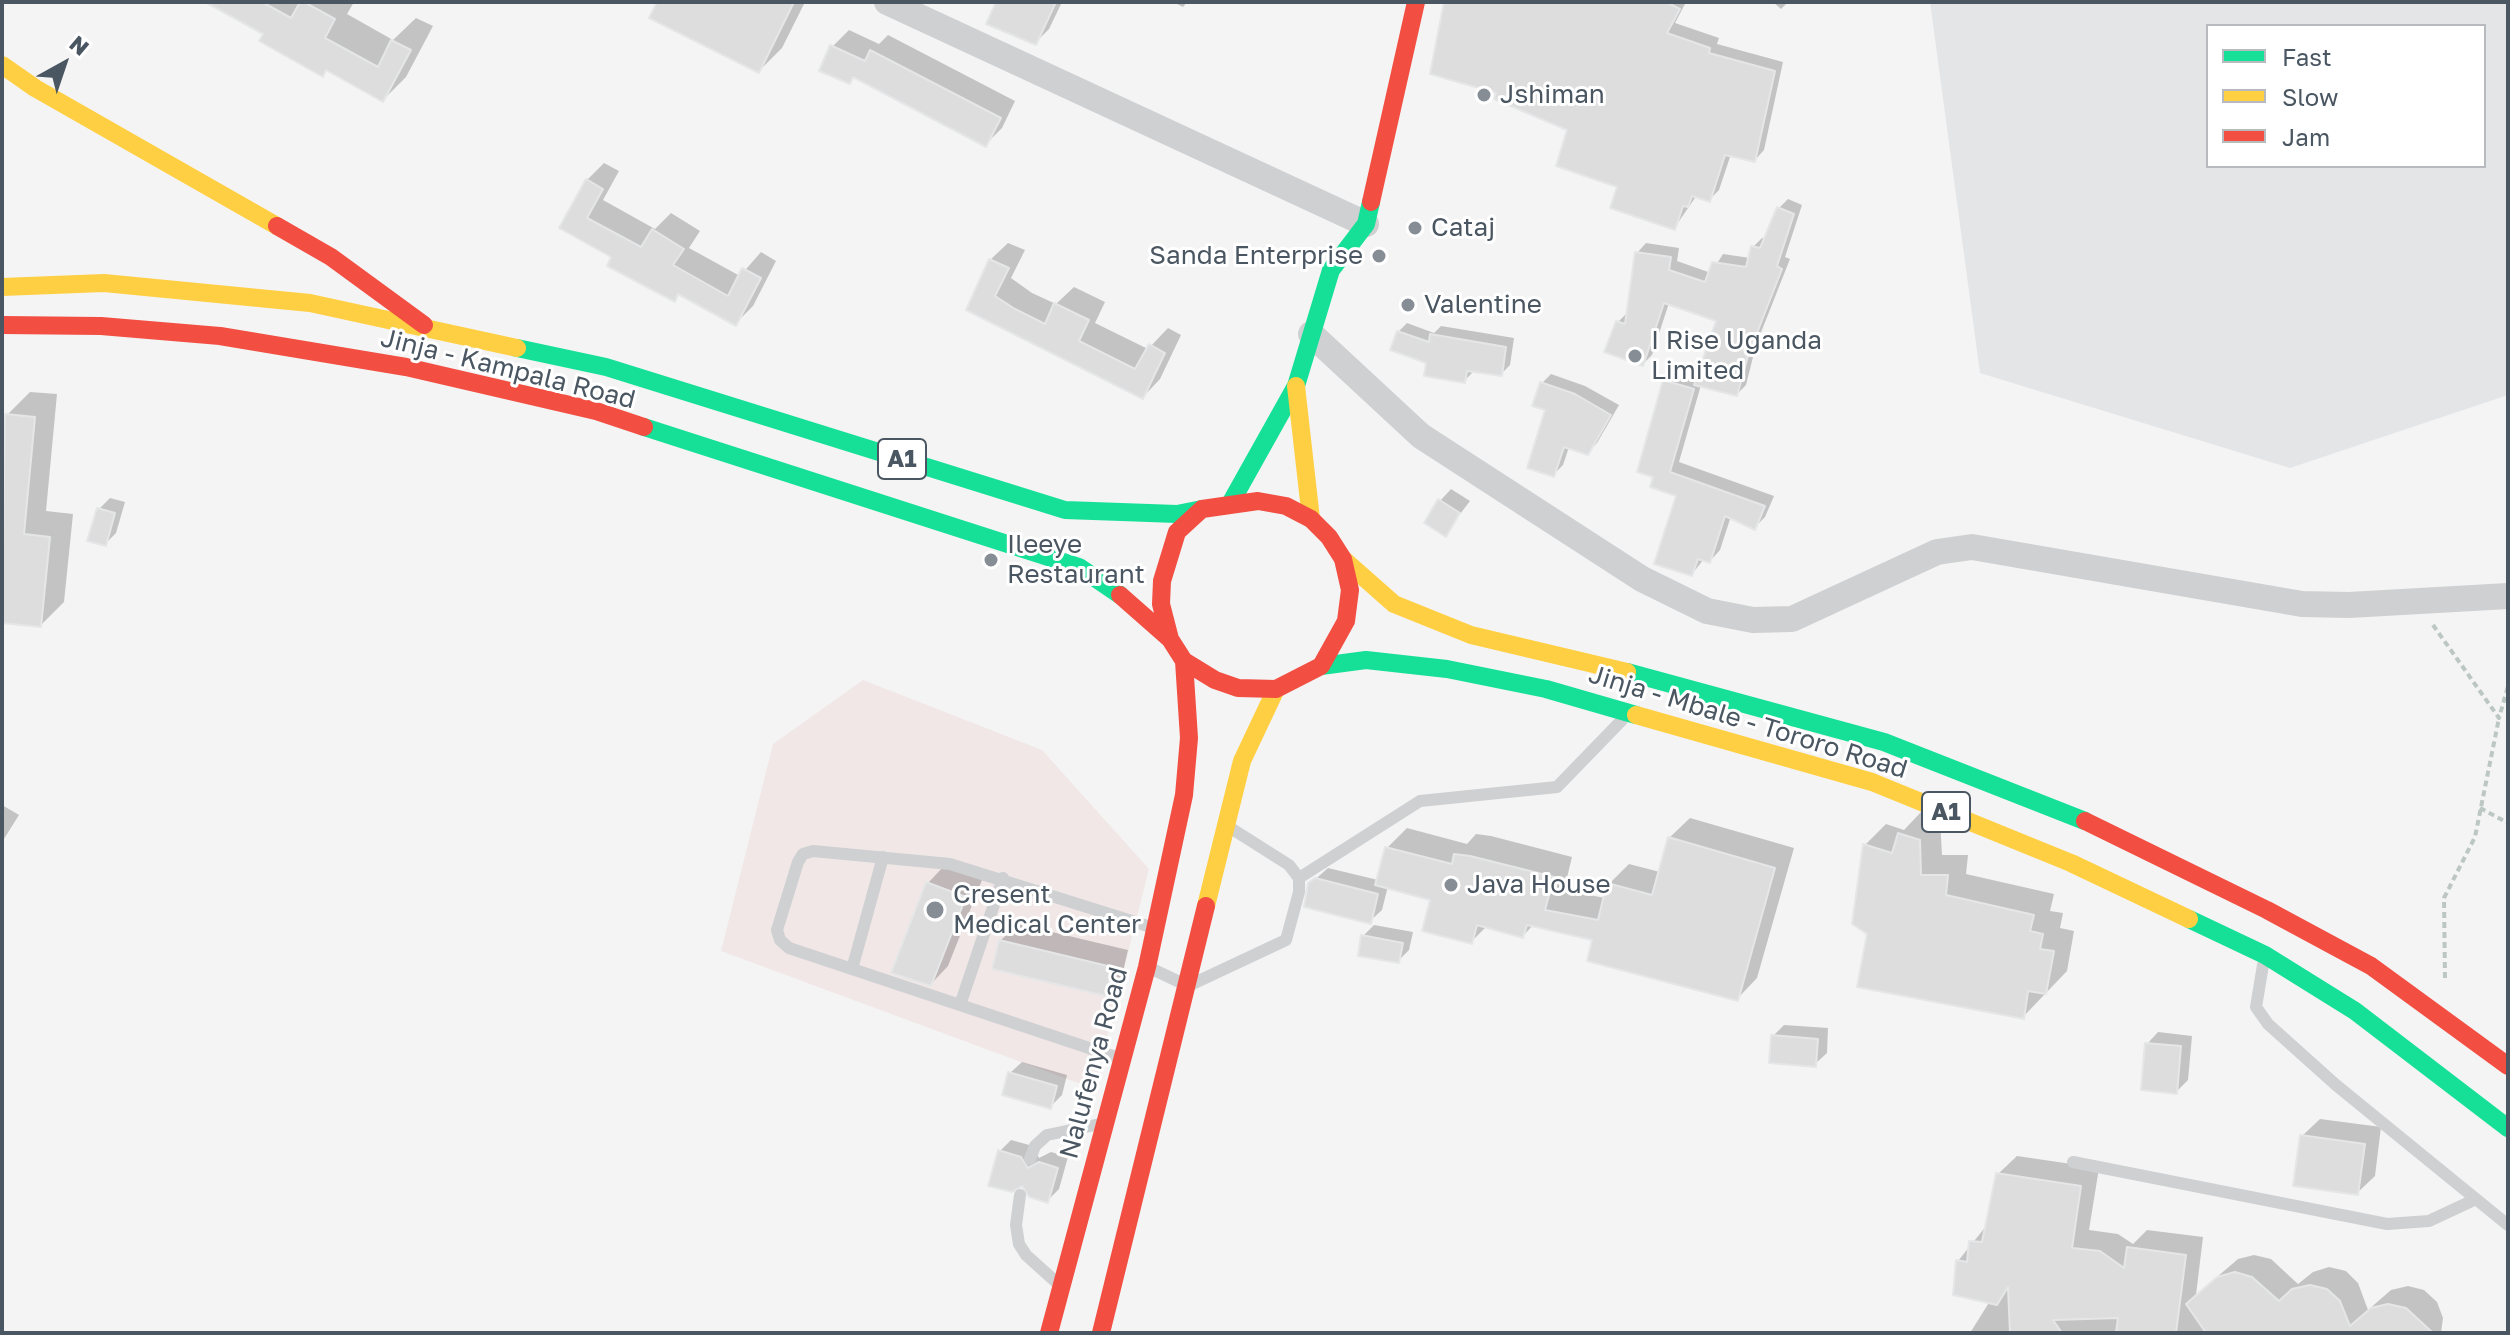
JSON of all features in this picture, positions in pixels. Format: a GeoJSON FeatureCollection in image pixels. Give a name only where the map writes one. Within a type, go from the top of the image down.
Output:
{"type":"FeatureCollection","features":[{"type":"Feature","properties":{"kind":"main road"},"geometry":{"type":"LineString","coordinates":[[1230,504],[1296,386],[1331,270],[1366,224],[1416,2]]}},
{"type":"Feature","properties":{"kind":"main road"},"geometry":{"type":"LineString","coordinates":[[2,65],[35,88],[331,257],[424,325]]}},
{"type":"Feature","properties":{"kind":"main road","name":"Jinja - Kampala Road"},"geometry":{"type":"LineString","coordinates":[[2,287],[104,283],[310,303],[424,325],[606,367],[1065,510],[1177,514],[1202,509]]}},
{"type":"Feature","properties":{"kind":"main road","name":"Jinja - Kampala Road"},"geometry":{"type":"LineString","coordinates":[[2,325],[101,326],[220,336],[406,367],[596,411],[1079,567],[1121,596],[1170,639]]}},
{"type":"Feature","properties":{"kind":"main road"},"geometry":{"type":"LineString","coordinates":[[1296,386],[1311,519]]}},
{"type":"Feature","properties":{"kind":"main road","name":"A1"},"geometry":{"type":"LineString","coordinates":[[1258,501],[1286,506],[1311,519],[1329,537],[1343,559],[1350,590],[1346,621],[1321,666],[1276,689],[1227,684],[1184,661],[1170,639],[1161,604],[1162,581],[1177,532],[1202,509],[1258,501]]}},
{"type":"Feature","properties":{"kind":"main road","name":"Jinja - Mbale - Tororo Road"},"geometry":{"type":"LineString","coordinates":[[1343,559],[1394,604],[1430,621],[1471,635],[1650,677],[1884,742],[2081,819],[2267,910],[2371,966],[2445,1017],[2508,1066]]}},
{"type":"Feature","properties":{"kind":"main road","name":"Jinja - Mbale - Tororo Road"},"geometry":{"type":"LineString","coordinates":[[1321,666],[1366,660],[1447,669],[1546,689],[1627,715],[1872,782],[2071,863],[2265,955],[2355,1011],[2508,1128]]}},
{"type":"Feature","properties":{"kind":"main road","name":"Nalufenya Road"},"geometry":{"type":"LineString","coordinates":[[1049,1333],[1147,967],[1184,795],[1189,738],[1184,661]]}},
{"type":"Feature","properties":{"kind":"main road"},"geometry":{"type":"LineString","coordinates":[[1101,1333],[1242,761],[1276,689]]}},
{"type":"Feature","properties":{"kind":"street"},"geometry":{"type":"LineString","coordinates":[[887,2],[1366,224]]}},
{"type":"Feature","properties":{"kind":"street"},"geometry":{"type":"LineString","coordinates":[[1311,334],[1421,436],[1642,579],[1707,611],[1753,620],[1792,619],[1937,552],[1972,547],[2302,604],[2508,596]]}},
{"type":"Feature","properties":{"kind":"lane"},"geometry":{"type":"LineString","coordinates":[[1299,878],[1420,801],[1557,787],[1627,715]]}},
{"type":"Feature","properties":{"kind":"lane"},"geometry":{"type":"LineString","coordinates":[[1147,967],[1188,986],[1286,940],[1299,892],[1299,878],[1289,865],[1228,827]]}},
{"type":"Feature","properties":{"kind":"lane"},"geometry":{"type":"LineString","coordinates":[[1122,1059],[789,948],[780,940],[777,930],[803,854],[813,851],[950,864],[1156,928]]}},
{"type":"Feature","properties":{"kind":"lane"},"geometry":{"type":"LineString","coordinates":[[852,969],[883,857]]}},
{"type":"Feature","properties":{"kind":"lane"},"geometry":{"type":"LineString","coordinates":[[960,1005],[1003,878]]}},
{"type":"Feature","properties":{"kind":"lane"},"geometry":{"type":"LineString","coordinates":[[2265,955],[2256,1007],[2268,1024],[2336,1085],[2508,1225]]}},
{"type":"Feature","properties":{"kind":"lane"},"geometry":{"type":"LineString","coordinates":[[1030,1159],[1035,1146],[1047,1135],[1105,1123]]}},
{"type":"Feature","properties":{"kind":"lane"},"geometry":{"type":"LineString","coordinates":[[2073,1162],[2387,1224],[2429,1221],[2476,1199]]}},
{"type":"Feature","properties":{"kind":"lane"},"geometry":{"type":"LineString","coordinates":[[1020,1195],[1016,1225],[1019,1244],[1026,1255],[1061,1287]]}},
{"type":"Feature","properties":{"kind":"path"},"geometry":{"type":"LineString","coordinates":[[2415,600],[2499,718]]}},
{"type":"Feature","properties":{"kind":"path"},"geometry":{"type":"LineString","coordinates":[[2445,1017],[2444,898],[2475,837],[2508,686]]}},
{"type":"Feature","properties":{"kind":"path"},"geometry":{"type":"LineString","coordinates":[[2480,808],[2508,823]]}},
{"type":"Feature","properties":{"kind":"shaded area"},"geometry":{"type":"Polygon","coordinates":[[[1930,2],[2508,2],[2508,395],[2290,468],[1980,373],[1930,2]]]}},
{"type":"Feature","properties":{"kind":"shaded area","name":"Cresent Medical Center"},"geometry":{"type":"Polygon","coordinates":[[[863,680],[1042,750],[1149,869],[1094,1089],[721,951],[773,744],[863,680]]]}},
{"type":"Feature","properties":{"kind":"building"},"geometry":{"type":"Polygon","coordinates":[[[205,2],[262,2],[291,18],[300,2],[304,2],[335,19],[325,38],[378,67],[391,40],[411,50],[383,102],[326,70],[323,77],[259,41],[263,34],[205,2]]]}},
{"type":"Feature","properties":{"kind":"building"},"geometry":{"type":"Polygon","coordinates":[[[657,2],[794,2],[759,73],[649,18],[657,2]]]}},
{"type":"Feature","properties":{"kind":"building"},"geometry":{"type":"Polygon","coordinates":[[[996,2],[1056,2],[1036,45],[986,24],[996,2]]]}},
{"type":"Feature","properties":{"kind":"building"},"geometry":{"type":"Polygon","coordinates":[[[1444,2],[1666,2],[1680,9],[1667,33],[1710,48],[1709,53],[1775,71],[1755,162],[1725,155],[1710,202],[1692,196],[1688,207],[1683,206],[1675,230],[1610,208],[1617,187],[1556,166],[1567,130],[1494,99],[1496,93],[1430,74],[1444,2]]]}},
{"type":"Feature","properties":{"kind":"building"},"geometry":{"type":"Polygon","coordinates":[[[830,45],[865,61],[870,50],[1001,118],[986,147],[853,77],[850,84],[819,71],[830,45]]]}},
{"type":"Feature","properties":{"kind":"building"},"geometry":{"type":"Polygon","coordinates":[[[586,179],[603,189],[587,218],[641,247],[652,229],[684,249],[673,265],[728,296],[742,268],[761,278],[736,326],[678,294],[675,302],[607,266],[611,257],[559,228],[586,179]]]}},
{"type":"Feature","properties":{"kind":"building"},"geometry":{"type":"Polygon","coordinates":[[[1777,207],[1794,214],[1777,266],[1782,269],[1748,356],[1737,396],[1694,385],[1716,321],[1664,303],[1643,366],[1604,352],[1616,321],[1625,324],[1635,252],[1671,257],[1669,270],[1705,282],[1712,262],[1746,267],[1751,246],[1760,248],[1777,207]]]}},
{"type":"Feature","properties":{"kind":"building"},"geometry":{"type":"Polygon","coordinates":[[[989,259],[1009,268],[995,296],[1015,309],[1045,324],[1054,303],[1089,320],[1079,341],[1135,369],[1149,344],[1165,353],[1143,399],[966,310],[989,259]]]}},
{"type":"Feature","properties":{"kind":"building"},"geometry":{"type":"Polygon","coordinates":[[[1397,331],[1429,342],[1430,334],[1506,347],[1502,376],[1467,371],[1465,383],[1424,376],[1426,363],[1390,350],[1397,331]]]}},
{"type":"Feature","properties":{"kind":"building"},"geometry":{"type":"Polygon","coordinates":[[[1663,380],[1694,389],[1670,472],[1765,506],[1755,530],[1725,516],[1710,563],[1698,559],[1692,576],[1654,564],[1676,496],[1650,487],[1653,477],[1637,472],[1663,380]]]}},
{"type":"Feature","properties":{"kind":"building"},"geometry":{"type":"Polygon","coordinates":[[[1540,382],[1575,394],[1611,415],[1588,455],[1564,447],[1554,477],[1527,468],[1545,410],[1532,406],[1540,382]]]}},
{"type":"Feature","properties":{"kind":"building"},"geometry":{"type":"Polygon","coordinates":[[[5,414],[35,417],[24,534],[50,537],[41,627],[2,623],[5,414]]]}},
{"type":"Feature","properties":{"kind":"building"},"geometry":{"type":"Polygon","coordinates":[[[1438,499],[1460,513],[1446,537],[1424,523],[1438,499]]]}},
{"type":"Feature","properties":{"kind":"building"},"geometry":{"type":"Polygon","coordinates":[[[97,508],[115,513],[106,546],[87,541],[97,508]]]}},
{"type":"Feature","properties":{"kind":"building"},"geometry":{"type":"Polygon","coordinates":[[[1898,833],[1920,840],[1921,875],[1948,875],[1946,895],[2034,915],[2030,931],[2043,934],[2040,949],[2054,951],[2046,994],[2028,991],[2024,1019],[1857,987],[1867,934],[1852,924],[1863,844],[1892,853],[1898,833]]]}},
{"type":"Feature","properties":{"kind":"building"},"geometry":{"type":"Polygon","coordinates":[[[1668,837],[1775,868],[1738,1001],[1587,961],[1592,940],[1527,925],[1523,938],[1477,925],[1472,944],[1422,931],[1430,900],[1375,885],[1385,847],[1452,864],[1454,854],[1470,856],[1554,877],[1545,910],[1598,920],[1607,883],[1652,895],[1668,837]]]}},
{"type":"Feature","properties":{"kind":"building"},"geometry":{"type":"Polygon","coordinates":[[[1315,878],[1378,894],[1371,924],[1304,907],[1308,883],[1315,878]]]}},
{"type":"Feature","properties":{"kind":"building"},"geometry":{"type":"Polygon","coordinates":[[[926,882],[966,897],[931,986],[891,973],[926,882]]]}},
{"type":"Feature","properties":{"kind":"building"},"geometry":{"type":"Polygon","coordinates":[[[1361,935],[1403,943],[1399,963],[1358,956],[1361,935]]]}},
{"type":"Feature","properties":{"kind":"building"},"geometry":{"type":"Polygon","coordinates":[[[999,940],[1112,967],[1106,996],[992,969],[999,940]]]}},
{"type":"Feature","properties":{"kind":"building"},"geometry":{"type":"Polygon","coordinates":[[[1771,1035],[1818,1039],[1816,1067],[1769,1063],[1771,1035]]]}},
{"type":"Feature","properties":{"kind":"building"},"geometry":{"type":"Polygon","coordinates":[[[2145,1043],[2181,1046],[2177,1094],[2141,1090],[2145,1043]]]}},
{"type":"Feature","properties":{"kind":"building"},"geometry":{"type":"Polygon","coordinates":[[[1008,1072],[1057,1086],[1051,1109],[1002,1095],[1008,1072]]]}},
{"type":"Feature","properties":{"kind":"building"},"geometry":{"type":"Polygon","coordinates":[[[2300,1135],[2365,1144],[2358,1195],[2293,1186],[2300,1135]]]}},
{"type":"Feature","properties":{"kind":"building"},"geometry":{"type":"Polygon","coordinates":[[[998,1150],[1021,1157],[1028,1168],[1039,1162],[1058,1168],[1048,1203],[1029,1197],[1022,1186],[1012,1192],[988,1186],[998,1150]]]}},
{"type":"Feature","properties":{"kind":"building"},"geometry":{"type":"Polygon","coordinates":[[[1996,1173],[2081,1186],[2072,1248],[2100,1251],[2124,1268],[2127,1247],[2186,1255],[2176,1333],[2116,1333],[2118,1318],[2053,1320],[2062,1333],[2010,1333],[2008,1287],[1997,1305],[1953,1295],[1956,1260],[1967,1262],[1969,1241],[1982,1242],[1996,1173]]]}},
{"type":"Feature","properties":{"kind":"building"},"geometry":{"type":"Polygon","coordinates":[[[2235,1272],[2252,1277],[2279,1301],[2292,1289],[2310,1285],[2327,1289],[2340,1301],[2350,1326],[2371,1308],[2388,1304],[2406,1308],[2433,1333],[2206,1333],[2186,1304],[2217,1277],[2235,1272]]]}},
{"type":"Feature","properties":{"kind":"traffic: fast"},"geometry":{"type":"LineString","coordinates":[[1230,504],[1296,386],[1331,270],[1366,224],[1371,202]]}},
{"type":"Feature","properties":{"kind":"traffic: fast"},"geometry":{"type":"LineString","coordinates":[[517,348],[606,367],[1065,510],[1177,514],[1202,509]]}},
{"type":"Feature","properties":{"kind":"traffic: fast"},"geometry":{"type":"LineString","coordinates":[[644,427],[1079,567],[1120,595]]}},
{"type":"Feature","properties":{"kind":"traffic: fast"},"geometry":{"type":"LineString","coordinates":[[1321,666],[1366,660],[1447,669],[1546,689],[1636,715]]}},
{"type":"Feature","properties":{"kind":"traffic: fast"},"geometry":{"type":"LineString","coordinates":[[1627,672],[1884,742],[2085,821]]}},
{"type":"Feature","properties":{"kind":"traffic: fast"},"geometry":{"type":"LineString","coordinates":[[2189,919],[2265,955],[2355,1011],[2508,1128]]}},
{"type":"Feature","properties":{"kind":"traffic: slow"},"geometry":{"type":"LineString","coordinates":[[2,65],[35,88],[277,226]]}},
{"type":"Feature","properties":{"kind":"traffic: slow"},"geometry":{"type":"LineString","coordinates":[[2,287],[104,283],[310,303],[517,348]]}},
{"type":"Feature","properties":{"kind":"traffic: slow"},"geometry":{"type":"LineString","coordinates":[[1296,386],[1311,519]]}},
{"type":"Feature","properties":{"kind":"traffic: slow"},"geometry":{"type":"LineString","coordinates":[[1343,559],[1394,604],[1471,635],[1627,672]]}},
{"type":"Feature","properties":{"kind":"traffic: slow"},"geometry":{"type":"LineString","coordinates":[[1206,906],[1242,761],[1276,689]]}},
{"type":"Feature","properties":{"kind":"traffic: slow"},"geometry":{"type":"LineString","coordinates":[[1636,715],[1872,782],[2071,863],[2189,919]]}},
{"type":"Feature","properties":{"kind":"traffic: jam"},"geometry":{"type":"LineString","coordinates":[[1371,202],[1416,2]]}},
{"type":"Feature","properties":{"kind":"traffic: jam"},"geometry":{"type":"LineString","coordinates":[[277,226],[331,257],[424,325]]}},
{"type":"Feature","properties":{"kind":"traffic: jam"},"geometry":{"type":"LineString","coordinates":[[2,325],[101,326],[220,336],[406,367],[596,411],[644,427]]}},
{"type":"Feature","properties":{"kind":"traffic: jam"},"geometry":{"type":"LineString","coordinates":[[1120,595],[1170,639],[1184,661],[1215,680],[1238,688],[1276,689],[1321,666],[1346,621],[1350,590],[1343,559],[1329,537],[1311,519],[1286,506],[1258,501],[1202,509],[1177,532],[1162,581],[1161,604],[1170,639]]}},
{"type":"Feature","properties":{"kind":"traffic: jam"},"geometry":{"type":"LineString","coordinates":[[1049,1333],[1147,967],[1184,795],[1189,738],[1184,661]]}},
{"type":"Feature","properties":{"kind":"traffic: jam"},"geometry":{"type":"LineString","coordinates":[[2085,821],[2267,910],[2371,966],[2508,1066]]}},
{"type":"Feature","properties":{"kind":"traffic: jam"},"geometry":{"type":"LineString","coordinates":[[1101,1333],[1206,906]]}},
{"type":"Feature","properties":{"kind":"place","name":"Jshiman"},"geometry":{"type":"Point","coordinates":[1484,95]}},
{"type":"Feature","properties":{"kind":"place","name":"Cataj"},"geometry":{"type":"Point","coordinates":[1415,228]}},
{"type":"Feature","properties":{"kind":"place","name":"Sanda Enterprise"},"geometry":{"type":"Point","coordinates":[1379,256]}},
{"type":"Feature","properties":{"kind":"place","name":"Valentine"},"geometry":{"type":"Point","coordinates":[1408,305]}},
{"type":"Feature","properties":{"kind":"place","name":"I Rise Uganda Limited"},"geometry":{"type":"Point","coordinates":[1635,356]}},
{"type":"Feature","properties":{"kind":"place","name":"Ileeye Restaurant"},"geometry":{"type":"Point","coordinates":[991,560]}},
{"type":"Feature","properties":{"kind":"place","name":"Java House"},"geometry":{"type":"Point","coordinates":[1451,885]}},
{"type":"Feature","properties":{"kind":"place","name":"Cresent Medical Center"},"geometry":{"type":"Point","coordinates":[935,910]}}]}
